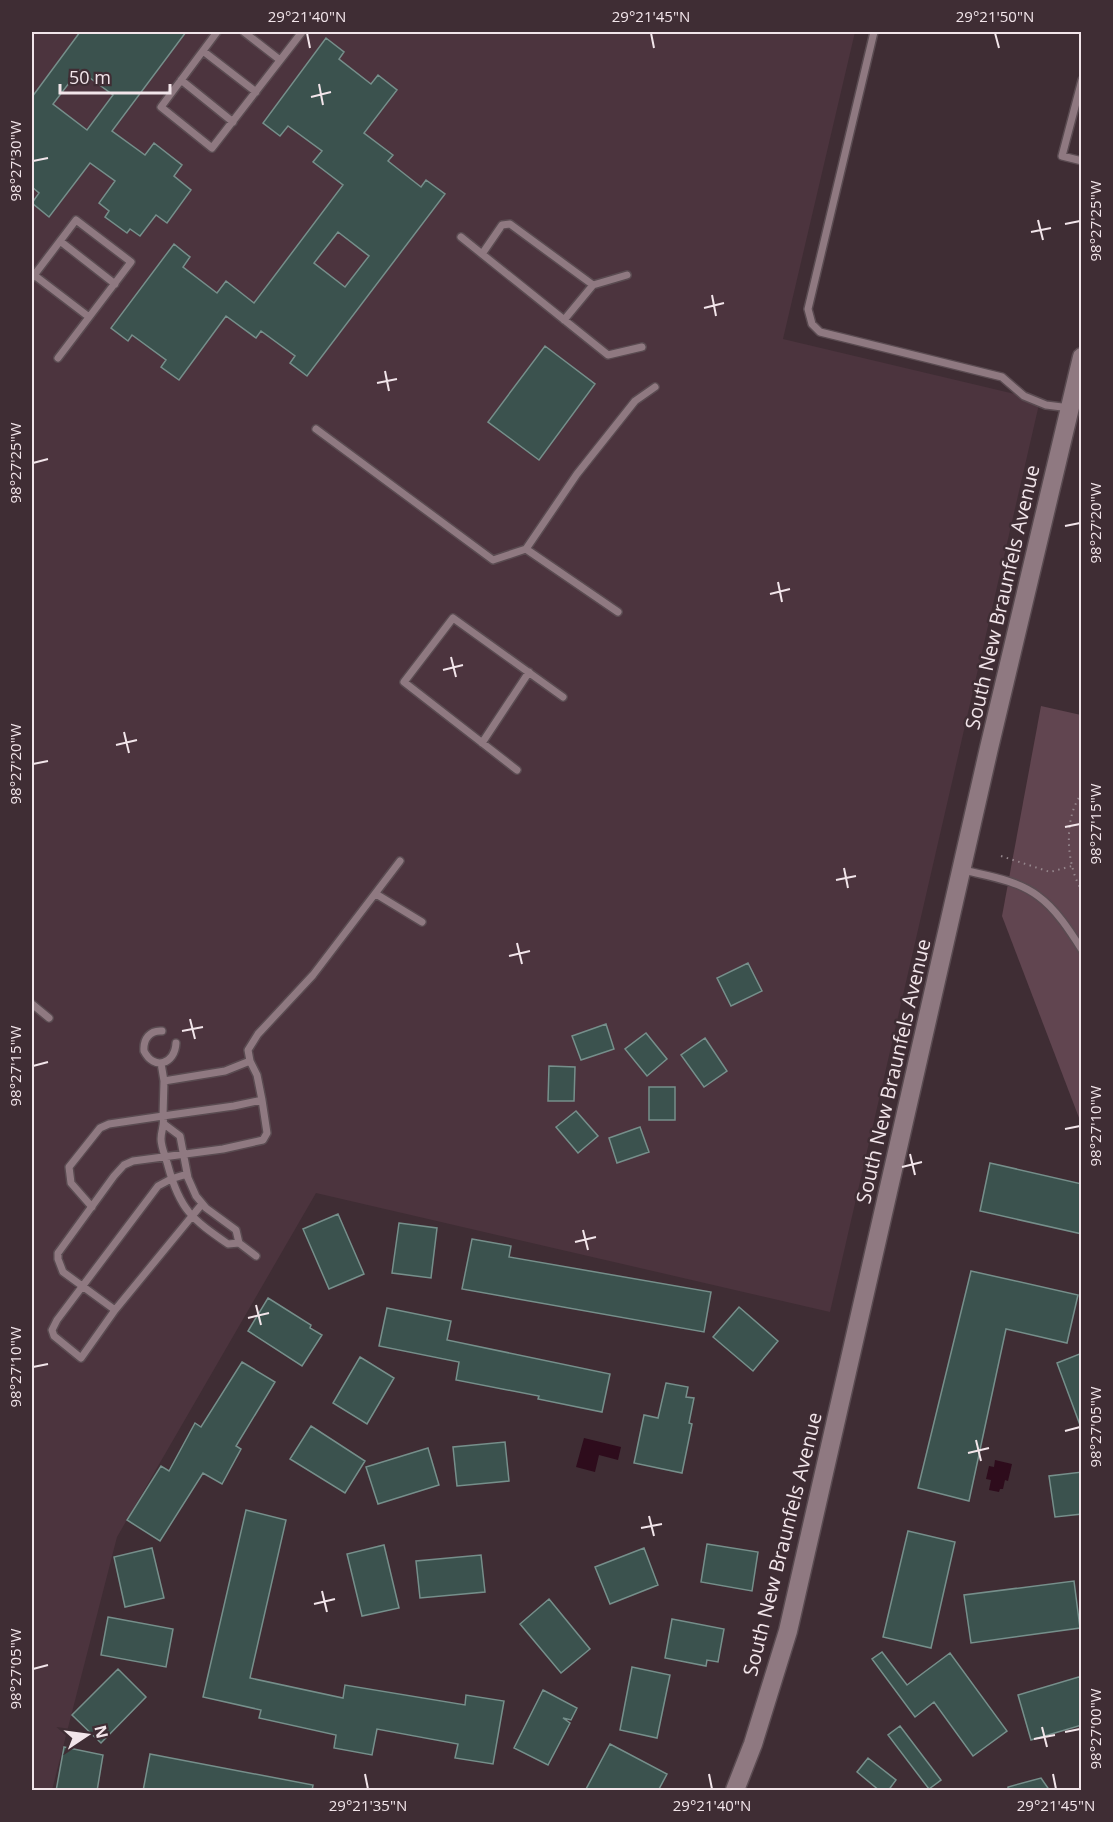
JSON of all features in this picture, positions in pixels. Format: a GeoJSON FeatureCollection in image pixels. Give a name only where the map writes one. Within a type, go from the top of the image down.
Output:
{"type":"FeatureCollection","features":[{"type":"Feature","properties":{"kind":"main road","name":"South New Braunfels Avenue"},"geometry":{"type":"LineString","coordinates":[[735,1791],[753,1744],[788,1631],[1082,357]]}},
{"type":"Feature","properties":{"kind":"lane"},"geometry":{"type":"LineString","coordinates":[[217,32],[161,108],[213,148],[302,32]]}},
{"type":"Feature","properties":{"kind":"lane"},"geometry":{"type":"LineString","coordinates":[[244,32],[280,60]]}},
{"type":"Feature","properties":{"kind":"lane"},"geometry":{"type":"LineString","coordinates":[[874,32],[808,309],[812,324],[820,332],[1002,377],[1024,396],[1046,405],[1070,408]]}},
{"type":"Feature","properties":{"kind":"lane"},"geometry":{"type":"LineString","coordinates":[[203,51],[256,92]]}},
{"type":"Feature","properties":{"kind":"lane"},"geometry":{"type":"LineString","coordinates":[[181,80],[233,122]]}},
{"type":"Feature","properties":{"kind":"lane"},"geometry":{"type":"LineString","coordinates":[[1082,80],[1062,156],[1082,161]]}},
{"type":"Feature","properties":{"kind":"lane"},"geometry":{"type":"LineString","coordinates":[[58,358],[132,262],[76,220],[33,276],[89,317]]}},
{"type":"Feature","properties":{"kind":"lane"},"geometry":{"type":"LineString","coordinates":[[482,254],[502,225],[510,224],[593,285]]}},
{"type":"Feature","properties":{"kind":"lane"},"geometry":{"type":"LineString","coordinates":[[461,237],[608,355],[642,347]]}},
{"type":"Feature","properties":{"kind":"lane"},"geometry":{"type":"LineString","coordinates":[[60,241],[115,284]]}},
{"type":"Feature","properties":{"kind":"lane"},"geometry":{"type":"LineString","coordinates":[[564,320],[593,285],[627,275]]}},
{"type":"Feature","properties":{"kind":"lane"},"geometry":{"type":"LineString","coordinates":[[316,429],[493,560],[526,549],[577,474],[635,400],[655,387]]}},
{"type":"Feature","properties":{"kind":"lane"},"geometry":{"type":"LineString","coordinates":[[526,549],[618,612]]}},
{"type":"Feature","properties":{"kind":"lane"},"geometry":{"type":"LineString","coordinates":[[517,770],[405,682],[453,618],[564,697]]}},
{"type":"Feature","properties":{"kind":"lane"},"geometry":{"type":"LineString","coordinates":[[482,742],[529,672]]}},
{"type":"Feature","properties":{"kind":"lane"},"geometry":{"type":"LineString","coordinates":[[116,1310],[63,1272],[58,1253],[124,1165],[133,1161],[183,1155],[263,1140],[267,1133],[262,1100],[257,1075],[250,1061],[248,1050],[258,1035],[313,975],[400,861]]}},
{"type":"Feature","properties":{"kind":"lane"},"geometry":{"type":"LineString","coordinates":[[962,870],[1006,880],[1038,895],[1069,929],[1082,951]]}},
{"type":"Feature","properties":{"kind":"lane"},"geometry":{"type":"LineString","coordinates":[[376,894],[422,922]]}},
{"type":"Feature","properties":{"kind":"lane"},"geometry":{"type":"LineString","coordinates":[[32,1004],[49,1018]]}},
{"type":"Feature","properties":{"kind":"lane"},"geometry":{"type":"LineString","coordinates":[[162,1030],[148,1035],[144,1045],[150,1060],[166,1062],[174,1055],[176,1043]]}},
{"type":"Feature","properties":{"kind":"lane"},"geometry":{"type":"LineString","coordinates":[[164,1081],[225,1071],[250,1061]]}},
{"type":"Feature","properties":{"kind":"lane"},"geometry":{"type":"LineString","coordinates":[[161,1063],[164,1081],[164,1120],[161,1140],[171,1179],[179,1199],[191,1216],[228,1244],[239,1243]]}},
{"type":"Feature","properties":{"kind":"lane"},"geometry":{"type":"LineString","coordinates":[[92,1207],[71,1183],[69,1167],[100,1128],[109,1124],[164,1120],[262,1100]]}},
{"type":"Feature","properties":{"kind":"lane"},"geometry":{"type":"LineString","coordinates":[[164,1120],[180,1136],[187,1174],[196,1196],[202,1204],[236,1230],[239,1243],[256,1256]]}},
{"type":"Feature","properties":{"kind":"lane"},"geometry":{"type":"LineString","coordinates":[[187,1174],[158,1186],[57,1320],[52,1330],[54,1336],[81,1358],[116,1310],[202,1204]]}},
{"type":"Feature","properties":{"kind":"path"},"geometry":{"type":"LineString","coordinates":[[1082,793],[1077,800],[1070,823],[1072,866],[1076,881],[1082,891]]}},
{"type":"Feature","properties":{"kind":"path"},"geometry":{"type":"LineString","coordinates":[[1001,856],[1050,872],[1072,866]]}},
{"type":"Feature","properties":{"kind":"shaded area"},"geometry":{"type":"Polygon","coordinates":[[[32,32],[855,32],[783,339],[1040,400],[830,1312],[316,1193],[117,1537],[52,1790],[32,1790],[32,32]]]}},
{"type":"Feature","properties":{"kind":"shaded area"},"geometry":{"type":"Polygon","coordinates":[[[1041,706],[1081,715],[1081,1123],[1002,916],[1041,706]]]}},
{"type":"Feature","properties":{"kind":"shaded area"},"geometry":{"type":"Polygon","coordinates":[[[584,1438],[621,1447],[618,1460],[599,1455],[595,1472],[576,1467],[584,1438]]]}},
{"type":"Feature","properties":{"kind":"shaded area"},"geometry":{"type":"Polygon","coordinates":[[[995,1460],[1012,1464],[1008,1481],[1005,1480],[1003,1489],[999,1492],[989,1490],[991,1480],[986,1479],[989,1466],[994,1467],[995,1460]]]}},
{"type":"Feature","properties":{"kind":"building"},"geometry":{"type":"Polygon","coordinates":[[[80,32],[186,32],[112,131],[145,155],[154,143],[182,165],[174,176],[191,190],[167,223],[156,215],[140,236],[130,229],[127,233],[105,217],[109,211],[99,203],[115,181],[90,163],[49,217],[32,203],[39,193],[32,187],[32,97],[80,32]],[[79,70],[53,104],[87,130],[113,95],[79,70]]]}},
{"type":"Feature","properties":{"kind":"building"},"geometry":{"type":"Polygon","coordinates":[[[326,38],[344,52],[339,59],[371,84],[378,75],[397,90],[364,133],[393,155],[388,161],[421,187],[426,180],[445,194],[307,376],[290,363],[295,356],[261,331],[256,338],[226,316],[179,380],[161,367],[166,360],[132,335],[128,341],[111,328],[174,244],[190,257],[183,267],[217,293],[226,281],[254,303],[343,185],[313,162],[322,151],[288,126],[280,136],[263,123],[326,38]],[[338,232],[314,263],[345,287],[369,256],[338,232]]]}},
{"type":"Feature","properties":{"kind":"building"},"geometry":{"type":"Polygon","coordinates":[[[545,346],[595,384],[539,460],[488,422],[545,346]]]}},
{"type":"Feature","properties":{"kind":"building"},"geometry":{"type":"Polygon","coordinates":[[[748,963],[762,991],[731,1006],[717,978],[748,963]]]}},
{"type":"Feature","properties":{"kind":"building"},"geometry":{"type":"Polygon","coordinates":[[[606,1024],[614,1049],[581,1060],[572,1036],[606,1024]]]}},
{"type":"Feature","properties":{"kind":"building"},"geometry":{"type":"Polygon","coordinates":[[[646,1033],[667,1059],[647,1076],[625,1049],[646,1033]]]}},
{"type":"Feature","properties":{"kind":"building"},"geometry":{"type":"Polygon","coordinates":[[[705,1038],[727,1071],[704,1087],[681,1055],[705,1038]]]}},
{"type":"Feature","properties":{"kind":"building"},"geometry":{"type":"Polygon","coordinates":[[[549,1066],[575,1067],[574,1101],[548,1101],[549,1066]]]}},
{"type":"Feature","properties":{"kind":"building"},"geometry":{"type":"Polygon","coordinates":[[[649,1087],[675,1087],[675,1120],[649,1120],[649,1087]]]}},
{"type":"Feature","properties":{"kind":"building"},"geometry":{"type":"Polygon","coordinates":[[[576,1111],[598,1136],[578,1153],[556,1127],[576,1111]]]}},
{"type":"Feature","properties":{"kind":"building"},"geometry":{"type":"Polygon","coordinates":[[[640,1127],[649,1152],[617,1163],[609,1138],[640,1127]]]}},
{"type":"Feature","properties":{"kind":"building"},"geometry":{"type":"Polygon","coordinates":[[[990,1163],[1082,1184],[1082,1234],[980,1211],[990,1163]]]}},
{"type":"Feature","properties":{"kind":"building"},"geometry":{"type":"Polygon","coordinates":[[[338,1214],[364,1274],[329,1289],[303,1229],[338,1214]]]}},
{"type":"Feature","properties":{"kind":"building"},"geometry":{"type":"Polygon","coordinates":[[[399,1223],[437,1228],[431,1278],[392,1273],[399,1223]]]}},
{"type":"Feature","properties":{"kind":"building"},"geometry":{"type":"Polygon","coordinates":[[[472,1239],[511,1246],[509,1257],[711,1292],[704,1332],[462,1289],[472,1239]]]}},
{"type":"Feature","properties":{"kind":"building"},"geometry":{"type":"Polygon","coordinates":[[[971,1271],[1078,1295],[1067,1343],[1006,1329],[969,1501],[918,1488],[971,1271]]]}},
{"type":"Feature","properties":{"kind":"building"},"geometry":{"type":"Polygon","coordinates":[[[268,1298],[311,1325],[310,1328],[322,1335],[302,1366],[248,1331],[268,1298]]]}},
{"type":"Feature","properties":{"kind":"building"},"geometry":{"type":"Polygon","coordinates":[[[739,1307],[778,1341],[753,1371],[713,1337],[739,1307]]]}},
{"type":"Feature","properties":{"kind":"building"},"geometry":{"type":"Polygon","coordinates":[[[387,1308],[451,1321],[447,1340],[610,1374],[602,1412],[538,1399],[539,1396],[456,1380],[459,1362],[379,1346],[387,1308]]]}},
{"type":"Feature","properties":{"kind":"building"},"geometry":{"type":"Polygon","coordinates":[[[1082,1353],[1082,1425],[1080,1425],[1057,1363],[1082,1353]]]}},
{"type":"Feature","properties":{"kind":"building"},"geometry":{"type":"Polygon","coordinates":[[[360,1357],[394,1378],[367,1424],[333,1403],[360,1357]]]}},
{"type":"Feature","properties":{"kind":"building"},"geometry":{"type":"Polygon","coordinates":[[[242,1362],[275,1382],[236,1446],[241,1449],[222,1484],[203,1473],[160,1541],[127,1520],[161,1466],[169,1471],[195,1423],[201,1427],[242,1362]]]}},
{"type":"Feature","properties":{"kind":"building"},"geometry":{"type":"Polygon","coordinates":[[[666,1383],[688,1387],[686,1397],[694,1398],[689,1423],[692,1424],[682,1473],[634,1463],[644,1415],[658,1418],[666,1383]]]}},
{"type":"Feature","properties":{"kind":"building"},"geometry":{"type":"Polygon","coordinates":[[[311,1426],[365,1461],[345,1493],[290,1459],[311,1426]]]}},
{"type":"Feature","properties":{"kind":"building"},"geometry":{"type":"Polygon","coordinates":[[[505,1442],[509,1481],[457,1486],[453,1447],[505,1442]]]}},
{"type":"Feature","properties":{"kind":"building"},"geometry":{"type":"Polygon","coordinates":[[[428,1448],[439,1485],[378,1504],[366,1467],[428,1448]]]}},
{"type":"Feature","properties":{"kind":"building"},"geometry":{"type":"Polygon","coordinates":[[[1082,1472],[1082,1514],[1055,1517],[1049,1476],[1082,1472]]]}},
{"type":"Feature","properties":{"kind":"building"},"geometry":{"type":"Polygon","coordinates":[[[246,1510],[286,1520],[250,1678],[343,1698],[345,1685],[465,1705],[466,1695],[504,1701],[493,1764],[455,1758],[458,1744],[377,1729],[372,1755],[334,1748],[336,1735],[259,1718],[261,1710],[203,1697],[246,1510]]]}},
{"type":"Feature","properties":{"kind":"building"},"geometry":{"type":"Polygon","coordinates":[[[908,1531],[955,1542],[931,1648],[883,1637],[908,1531]]]}},
{"type":"Feature","properties":{"kind":"building"},"geometry":{"type":"Polygon","coordinates":[[[707,1544],[758,1552],[752,1591],[701,1582],[707,1544]]]}},
{"type":"Feature","properties":{"kind":"building"},"geometry":{"type":"Polygon","coordinates":[[[384,1545],[399,1608],[362,1616],[347,1554],[384,1545]]]}},
{"type":"Feature","properties":{"kind":"building"},"geometry":{"type":"Polygon","coordinates":[[[152,1548],[164,1598],[125,1607],[114,1557],[152,1548]]]}},
{"type":"Feature","properties":{"kind":"building"},"geometry":{"type":"Polygon","coordinates":[[[644,1548],[658,1585],[610,1604],[595,1567],[644,1548]]]}},
{"type":"Feature","properties":{"kind":"building"},"geometry":{"type":"Polygon","coordinates":[[[481,1555],[485,1592],[420,1598],[416,1561],[481,1555]]]}},
{"type":"Feature","properties":{"kind":"building"},"geometry":{"type":"Polygon","coordinates":[[[1074,1581],[1080,1628],[971,1643],[964,1595],[1074,1581]]]}},
{"type":"Feature","properties":{"kind":"building"},"geometry":{"type":"Polygon","coordinates":[[[549,1599],[590,1649],[561,1673],[520,1624],[549,1599]]]}},
{"type":"Feature","properties":{"kind":"building"},"geometry":{"type":"Polygon","coordinates":[[[108,1617],[173,1629],[166,1667],[101,1655],[108,1617]]]}},
{"type":"Feature","properties":{"kind":"building"},"geometry":{"type":"Polygon","coordinates":[[[672,1619],[724,1629],[718,1662],[707,1660],[706,1666],[665,1658],[672,1619]]]}},
{"type":"Feature","properties":{"kind":"building"},"geometry":{"type":"Polygon","coordinates":[[[882,1652],[907,1685],[950,1653],[1007,1731],[973,1756],[934,1702],[915,1717],[872,1659],[882,1652]]]}},
{"type":"Feature","properties":{"kind":"building"},"geometry":{"type":"Polygon","coordinates":[[[632,1667],[670,1675],[657,1738],[620,1730],[632,1667]]]}},
{"type":"Feature","properties":{"kind":"building"},"geometry":{"type":"Polygon","coordinates":[[[118,1669],[146,1697],[101,1743],[72,1715],[118,1669]]]}},
{"type":"Feature","properties":{"kind":"building"},"geometry":{"type":"Polygon","coordinates":[[[1082,1676],[1082,1725],[1031,1740],[1018,1695],[1082,1676]]]}},
{"type":"Feature","properties":{"kind":"building"},"geometry":{"type":"Polygon","coordinates":[[[543,1690],[577,1708],[571,1720],[563,1718],[570,1723],[548,1765],[514,1748],[543,1690]]]}},
{"type":"Feature","properties":{"kind":"building"},"geometry":{"type":"Polygon","coordinates":[[[900,1726],[941,1780],[929,1789],[888,1735],[900,1726]]]}},
{"type":"Feature","properties":{"kind":"building"},"geometry":{"type":"Polygon","coordinates":[[[610,1744],[667,1774],[658,1791],[585,1791],[610,1744]]]}},
{"type":"Feature","properties":{"kind":"building"},"geometry":{"type":"Polygon","coordinates":[[[64,1747],[103,1755],[97,1791],[56,1791],[64,1747]]]}},
{"type":"Feature","properties":{"kind":"building"},"geometry":{"type":"Polygon","coordinates":[[[150,1754],[313,1785],[312,1791],[143,1791],[150,1754]]]}},
{"type":"Feature","properties":{"kind":"building"},"geometry":{"type":"Polygon","coordinates":[[[868,1758],[896,1780],[888,1791],[880,1791],[857,1772],[868,1758]]]}},
{"type":"Feature","properties":{"kind":"building"},"geometry":{"type":"Polygon","coordinates":[[[1041,1778],[1050,1791],[1008,1791],[1008,1787],[1041,1778]]]}}]}
